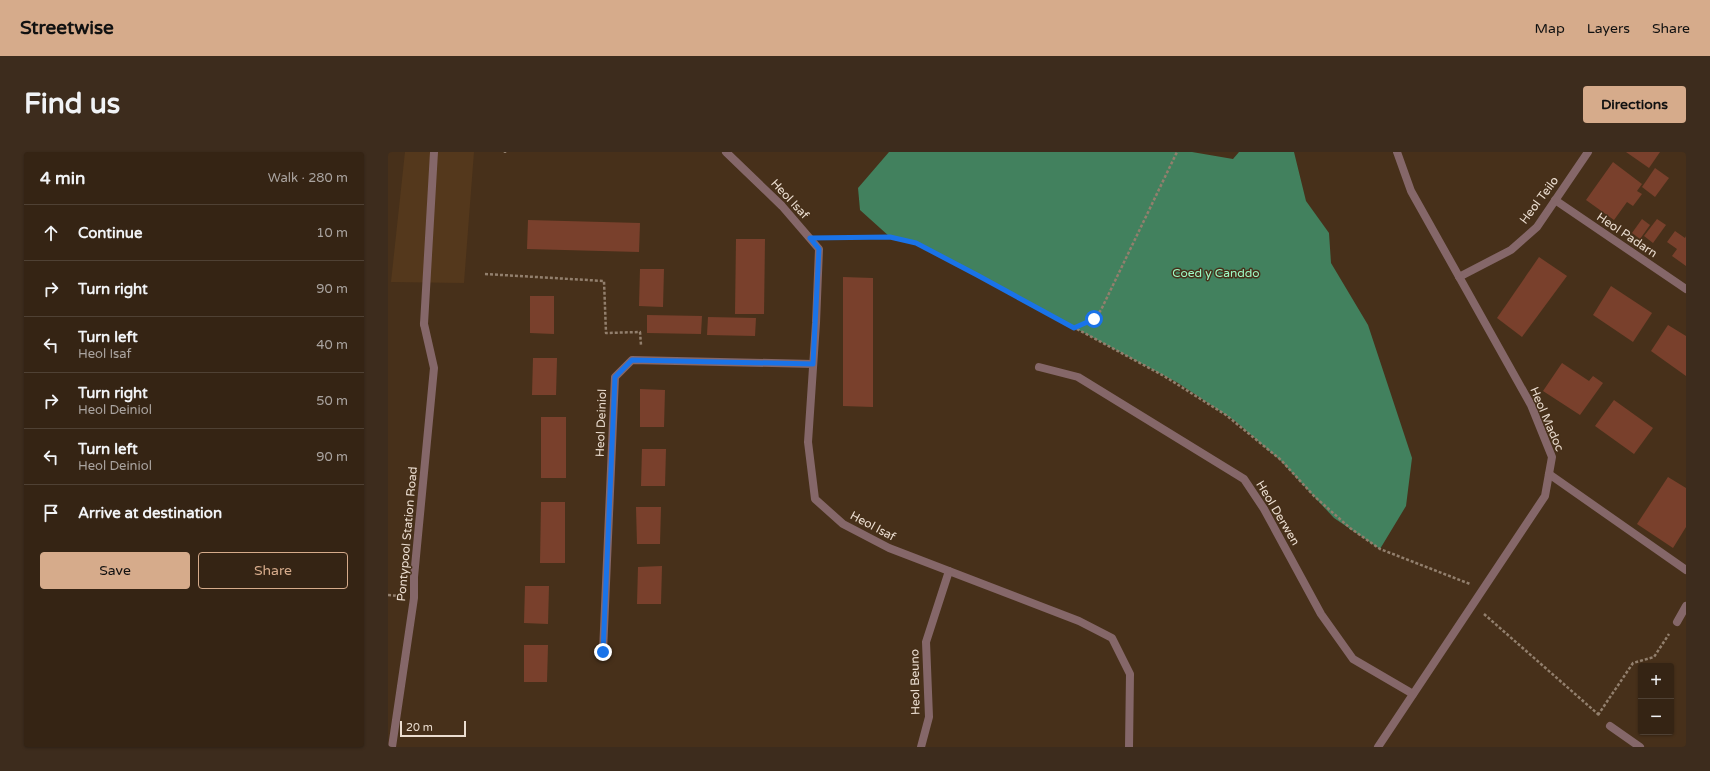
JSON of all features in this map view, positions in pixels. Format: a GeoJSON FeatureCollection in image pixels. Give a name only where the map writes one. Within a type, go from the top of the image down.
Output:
{"type":"FeatureCollection","features":[{"type":"Feature","properties":{"kind":"street","name":"Pontypool Station Road"},"geometry":{"type":"LineString","coordinates":[[392,747],[414,598],[414,577],[434,368],[424,324],[434,152]]}},
{"type":"Feature","properties":{"kind":"street","name":"Heol Isaf"},"geometry":{"type":"LineString","coordinates":[[726,152],[782,206],[819,249],[808,442],[815,499],[842,524],[889,548],[1079,621],[1112,638],[1130,674],[1129,747]]}},
{"type":"Feature","properties":{"kind":"street","name":"Heol Madoc"},"geometry":{"type":"LineString","coordinates":[[1378,747],[1546,496],[1552,457],[1531,405],[1411,191],[1397,152]]}},
{"type":"Feature","properties":{"kind":"street","name":"Heol Teilo"},"geometry":{"type":"LineString","coordinates":[[1459,277],[1511,250],[1537,227],[1588,152]]}},
{"type":"Feature","properties":{"kind":"street","name":"Heol Padarn"},"geometry":{"type":"LineString","coordinates":[[1555,200],[1686,289]]}},
{"type":"Feature","properties":{"kind":"street","name":"Heol Deiniol"},"geometry":{"type":"LineString","coordinates":[[603,652],[615,377],[632,360],[813,364]]}},
{"type":"Feature","properties":{"kind":"street","name":"Heol Derwen"},"geometry":{"type":"LineString","coordinates":[[1039,367],[1078,376],[1244,479],[1264,508],[1321,614],[1353,659],[1413,694]]}},
{"type":"Feature","properties":{"kind":"street"},"geometry":{"type":"LineString","coordinates":[[1549,474],[1686,570]]}},
{"type":"Feature","properties":{"kind":"street","name":"Heol Beuno"},"geometry":{"type":"LineString","coordinates":[[921,747],[929,717],[926,642],[949,571]]}},
{"type":"Feature","properties":{"kind":"street"},"geometry":{"type":"LineString","coordinates":[[1677,622],[1686,606]]}},
{"type":"Feature","properties":{"kind":"street"},"geometry":{"type":"LineString","coordinates":[[1610,726],[1640,747]]}},
{"type":"Feature","properties":{"kind":"path"},"geometry":{"type":"LineString","coordinates":[[1074,328],[1094,319],[1102,310],[1177,152]]}},
{"type":"Feature","properties":{"kind":"path"},"geometry":{"type":"LineString","coordinates":[[810,238],[890,237],[916,243],[1164,376],[1226,415],[1281,460],[1314,496],[1350,528],[1380,549],[1483,589]]}},
{"type":"Feature","properties":{"kind":"path"},"geometry":{"type":"LineString","coordinates":[[485,274],[604,281],[606,333],[640,332],[642,360]]}},
{"type":"Feature","properties":{"kind":"path"},"geometry":{"type":"LineString","coordinates":[[1473,604],[1610,726]]}},
{"type":"Feature","properties":{"kind":"path"},"geometry":{"type":"LineString","coordinates":[[1598,715],[1633,663],[1654,657],[1677,622]]}},
{"type":"Feature","properties":{"kind":"shaded area"},"geometry":{"type":"Polygon","coordinates":[[[405,152],[474,152],[464,283],[391,282],[405,152]]]}},
{"type":"Feature","properties":{"kind":"green space","name":"Coed y Canddo"},"geometry":{"type":"Polygon","coordinates":[[[889,152],[1192,152],[1233,159],[1239,152],[1294,152],[1306,201],[1329,233],[1331,263],[1368,325],[1412,458],[1406,506],[1380,549],[1334,518],[1281,461],[1235,421],[1178,383],[916,243],[890,237],[860,210],[858,188],[889,152]]]}},
{"type":"Feature","properties":{"kind":"building"},"geometry":{"type":"Polygon","coordinates":[[[1626,152],[1660,152],[1649,168],[1626,152]]]}},
{"type":"Feature","properties":{"kind":"building"},"geometry":{"type":"Polygon","coordinates":[[[1613,162],[1642,184],[1637,191],[1642,194],[1633,206],[1627,202],[1614,220],[1586,200],[1613,162]]]}},
{"type":"Feature","properties":{"kind":"building"},"geometry":{"type":"Polygon","coordinates":[[[1655,168],[1669,178],[1655,197],[1642,187],[1655,168]]]}},
{"type":"Feature","properties":{"kind":"building"},"geometry":{"type":"Polygon","coordinates":[[[1642,219],[1650,225],[1640,239],[1632,233],[1642,219]]]}},
{"type":"Feature","properties":{"kind":"building"},"geometry":{"type":"Polygon","coordinates":[[[1657,219],[1666,225],[1653,243],[1644,236],[1657,219]]]}},
{"type":"Feature","properties":{"kind":"building"},"geometry":{"type":"Polygon","coordinates":[[[528,220],[640,223],[639,252],[527,249],[528,220]]]}},
{"type":"Feature","properties":{"kind":"building"},"geometry":{"type":"Polygon","coordinates":[[[1675,231],[1685,238],[1686,236],[1686,266],[1672,256],[1677,249],[1667,242],[1675,231]]]}},
{"type":"Feature","properties":{"kind":"building"},"geometry":{"type":"Polygon","coordinates":[[[736,239],[765,239],[764,314],[735,314],[736,239]]]}},
{"type":"Feature","properties":{"kind":"building"},"geometry":{"type":"Polygon","coordinates":[[[1539,257],[1567,276],[1522,337],[1497,318],[1539,257]]]}},
{"type":"Feature","properties":{"kind":"building"},"geometry":{"type":"Polygon","coordinates":[[[640,269],[664,269],[663,307],[639,306],[640,269]]]}},
{"type":"Feature","properties":{"kind":"building"},"geometry":{"type":"Polygon","coordinates":[[[843,277],[873,278],[873,407],[843,406],[843,277]]]}},
{"type":"Feature","properties":{"kind":"building"},"geometry":{"type":"Polygon","coordinates":[[[1611,286],[1652,313],[1633,342],[1593,315],[1611,286]]]}},
{"type":"Feature","properties":{"kind":"building"},"geometry":{"type":"Polygon","coordinates":[[[530,296],[554,296],[554,334],[530,333],[530,296]]]}},
{"type":"Feature","properties":{"kind":"building"},"geometry":{"type":"Polygon","coordinates":[[[647,315],[702,316],[701,334],[647,333],[647,315]]]}},
{"type":"Feature","properties":{"kind":"building"},"geometry":{"type":"Polygon","coordinates":[[[708,317],[756,318],[755,336],[707,335],[708,317]]]}},
{"type":"Feature","properties":{"kind":"building"},"geometry":{"type":"Polygon","coordinates":[[[1668,325],[1686,336],[1686,376],[1651,351],[1668,325]]]}},
{"type":"Feature","properties":{"kind":"building"},"geometry":{"type":"Polygon","coordinates":[[[533,358],[557,358],[556,395],[532,395],[533,358]]]}},
{"type":"Feature","properties":{"kind":"building"},"geometry":{"type":"Polygon","coordinates":[[[1562,363],[1589,381],[1593,376],[1603,383],[1580,415],[1543,391],[1562,363]]]}},
{"type":"Feature","properties":{"kind":"building"},"geometry":{"type":"Polygon","coordinates":[[[640,389],[665,390],[664,427],[640,427],[640,389]]]}},
{"type":"Feature","properties":{"kind":"building"},"geometry":{"type":"Polygon","coordinates":[[[1614,400],[1653,428],[1634,454],[1595,426],[1614,400]]]}},
{"type":"Feature","properties":{"kind":"building"},"geometry":{"type":"Polygon","coordinates":[[[541,417],[566,417],[566,478],[541,478],[541,417]]]}},
{"type":"Feature","properties":{"kind":"building"},"geometry":{"type":"Polygon","coordinates":[[[642,449],[666,449],[665,486],[641,486],[642,449]]]}},
{"type":"Feature","properties":{"kind":"building"},"geometry":{"type":"Polygon","coordinates":[[[1668,477],[1686,488],[1686,527],[1673,548],[1637,524],[1668,477]]]}},
{"type":"Feature","properties":{"kind":"building"},"geometry":{"type":"Polygon","coordinates":[[[541,502],[565,502],[565,563],[540,563],[541,502]]]}},
{"type":"Feature","properties":{"kind":"building"},"geometry":{"type":"Polygon","coordinates":[[[636,507],[661,507],[660,544],[637,544],[636,507]]]}},
{"type":"Feature","properties":{"kind":"building"},"geometry":{"type":"Polygon","coordinates":[[[662,566],[661,604],[637,604],[638,567],[662,566]]]}},
{"type":"Feature","properties":{"kind":"building"},"geometry":{"type":"Polygon","coordinates":[[[525,586],[549,586],[548,624],[524,623],[525,586]]]}},
{"type":"Feature","properties":{"kind":"building"},"geometry":{"type":"Polygon","coordinates":[[[524,645],[548,645],[547,682],[524,682],[524,645]]]}},
{"type":"Feature","properties":{"kind":"route"},"geometry":{"type":"LineString","coordinates":[[603,652],[615,377],[632,360],[813,364],[819,249],[810,238],[890,237],[916,243],[1074,328],[1094,319]]}}]}
